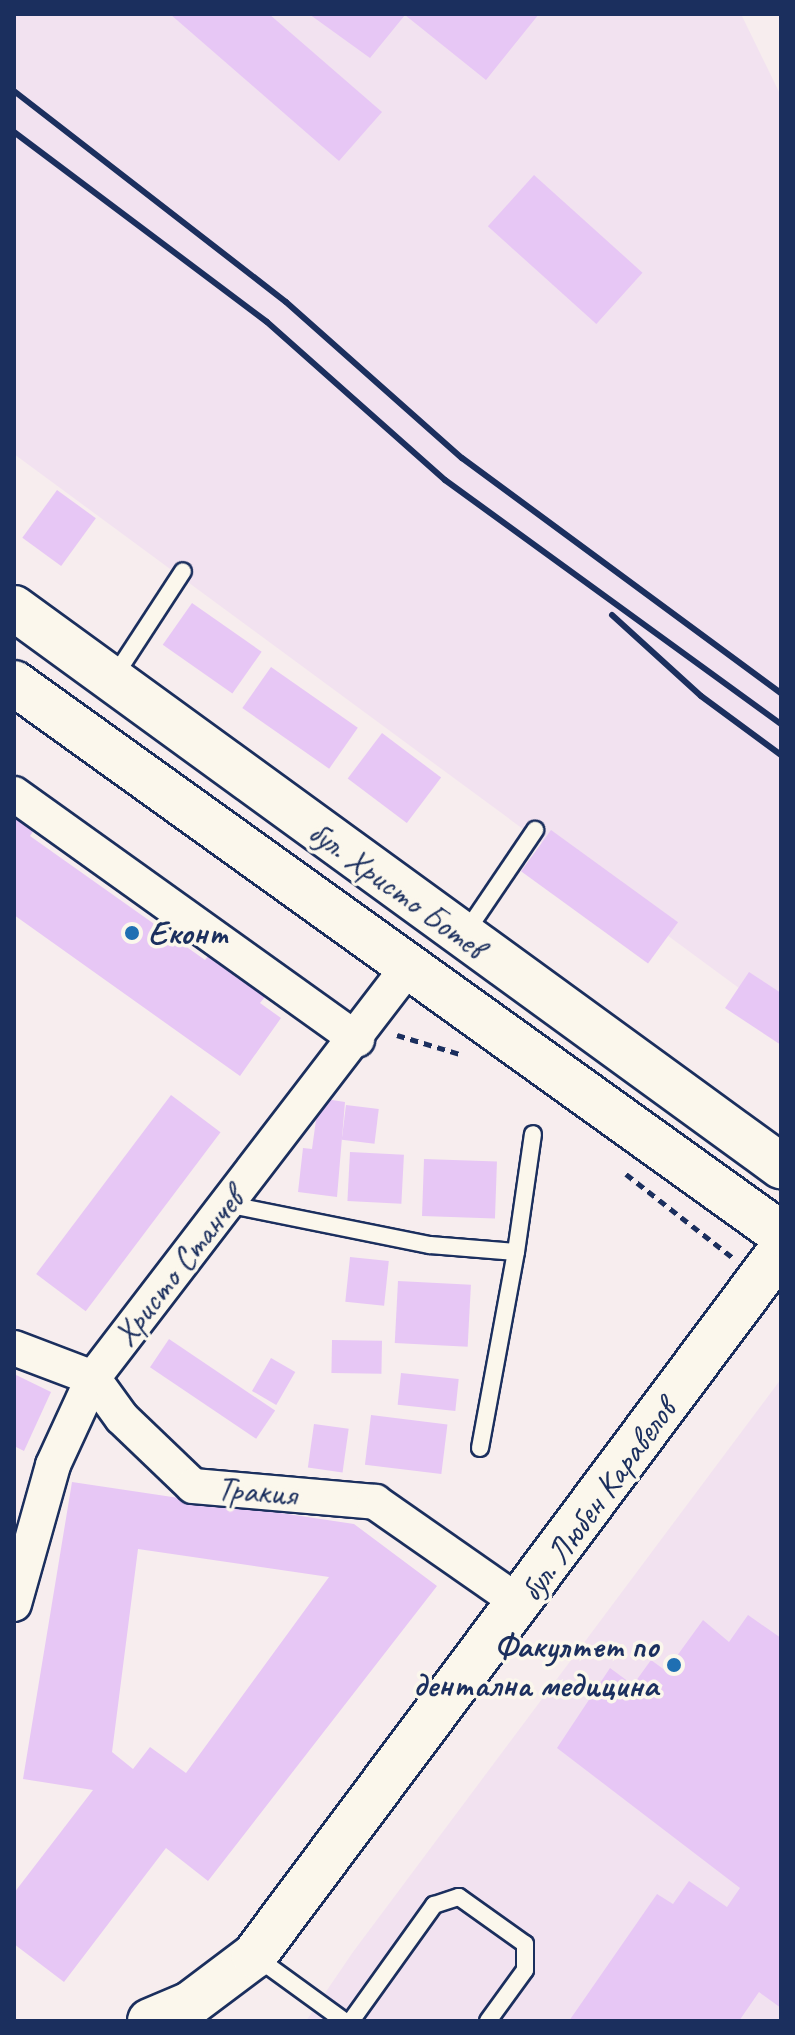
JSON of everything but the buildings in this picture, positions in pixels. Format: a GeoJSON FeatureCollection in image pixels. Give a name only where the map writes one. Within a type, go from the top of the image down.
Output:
{"type":"FeatureCollection","features":[{"type":"Feature","properties":{"kind":"main road","name":"бул. Христо Ботев"},"geometry":{"type":"LineString","coordinates":[[14,608],[781,1166]]}},
{"type":"Feature","properties":{"kind":"main road","name":"бул. Христо Ботев"},"geometry":{"type":"LineString","coordinates":[[14,683],[781,1234]]}},
{"type":"Feature","properties":{"kind":"main road","name":"бул. Любен Каравелов"},"geometry":{"type":"LineString","coordinates":[[150,2021],[190,2004],[254,1956],[521,1604],[781,1250]]}},
{"type":"Feature","properties":{"kind":"street"},"geometry":{"type":"LineString","coordinates":[[14,794],[357,1040]]}},
{"type":"Feature","properties":{"kind":"street","name":"Христо Станчев"},"geometry":{"type":"LineString","coordinates":[[14,1604],[53,1465],[93,1378],[357,1040],[409,966]]}},
{"type":"Feature","properties":{"kind":"street"},"geometry":{"type":"LineString","coordinates":[[14,1348],[93,1378]]}},
{"type":"Feature","properties":{"kind":"street","name":"Тракия"},"geometry":{"type":"LineString","coordinates":[[93,1378],[122,1418],[193,1486],[375,1502],[521,1604]]}},
{"type":"Feature","properties":{"kind":"lane"},"geometry":{"type":"LineString","coordinates":[[112,680],[183,571]]}},
{"type":"Feature","properties":{"kind":"lane"},"geometry":{"type":"LineString","coordinates":[[463,937],[535,830]]}},
{"type":"Feature","properties":{"kind":"lane"},"geometry":{"type":"LineString","coordinates":[[480,1448],[516,1252],[533,1134]]}},
{"type":"Feature","properties":{"kind":"lane"},"geometry":{"type":"LineString","coordinates":[[226,1204],[430,1245],[516,1252]]}},
{"type":"Feature","properties":{"kind":"lane"},"geometry":{"type":"LineString","coordinates":[[351,2021],[434,1905],[459,1897],[525,1944],[525,1970],[488,2021]]}},
{"type":"Feature","properties":{"kind":"lane"},"geometry":{"type":"LineString","coordinates":[[254,1956],[344,2021]]}},
{"type":"Feature","properties":{"kind":"shaded area"},"geometry":{"type":"Polygon","coordinates":[[[14,14],[741,14],[781,96],[781,1019],[14,454],[14,14]]]}},
{"type":"Feature","properties":{"kind":"shaded area","name":"Факултет по дентална медицина"},"geometry":{"type":"Polygon","coordinates":[[[781,1379],[781,2021],[306,2021],[353,1952],[781,1379]]]}},
{"type":"Feature","properties":{"kind":"railway"},"geometry":{"type":"LineString","coordinates":[[14,91],[286,302],[462,458],[781,693]]}},
{"type":"Feature","properties":{"kind":"railway"},"geometry":{"type":"LineString","coordinates":[[14,132],[267,322],[445,480],[781,724]]}},
{"type":"Feature","properties":{"kind":"railway"},"geometry":{"type":"LineString","coordinates":[[612,615],[701,696],[781,755]]}},
{"type":"Feature","properties":{"kind":"place","name":"Еконт"},"geometry":{"type":"Point","coordinates":[132,933]}},
{"type":"Feature","properties":{"kind":"place","name":"Факултет по дентална медицина"},"geometry":{"type":"Point","coordinates":[674,1665]}}]}
